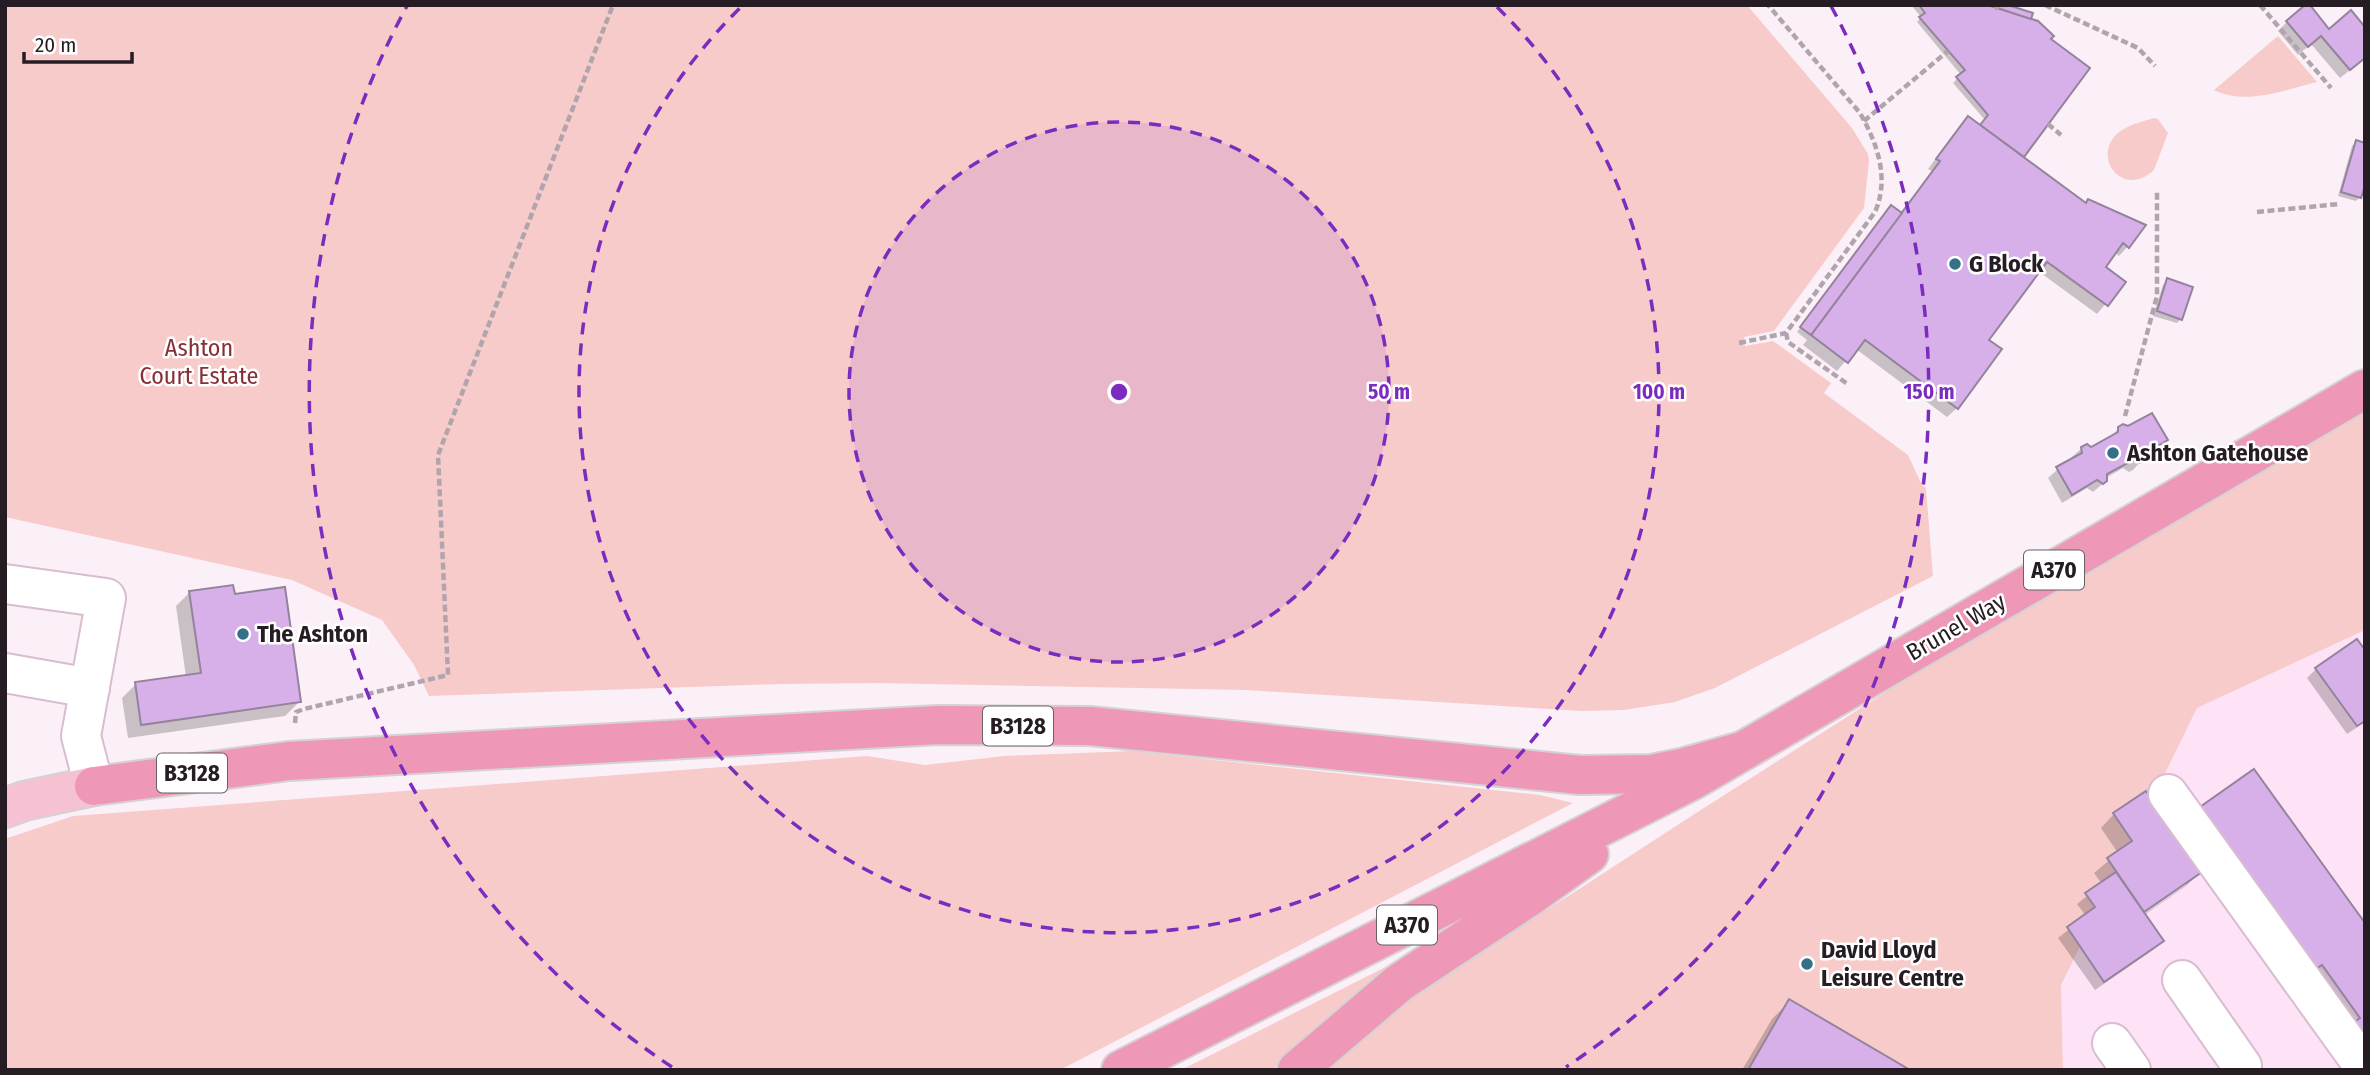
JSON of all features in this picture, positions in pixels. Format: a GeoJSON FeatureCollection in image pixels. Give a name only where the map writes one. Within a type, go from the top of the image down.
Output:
{"type":"FeatureCollection","features":[{"type":"Feature","properties":{"kind":"highway","name":"Brunel Way"},"geometry":{"type":"LineString","coordinates":[[1693,780],[2365,389]]}},
{"type":"Feature","properties":{"kind":"highway","name":"B3128"},"geometry":{"type":"LineString","coordinates":[[94,786],[289,761],[938,725],[1090,726],[1580,775],[1651,774],[1742,751]]}},
{"type":"Feature","properties":{"kind":"highway","name":"A370"},"geometry":{"type":"LineString","coordinates":[[1121,1070],[1693,780]]}},
{"type":"Feature","properties":{"kind":"highway"},"geometry":{"type":"LineString","coordinates":[[1297,1070],[1399,983],[1530,897],[1693,780]]}},
{"type":"Feature","properties":{"kind":"main road","name":"B3128"},"geometry":{"type":"LineString","coordinates":[[5,808],[24,801],[94,786]]}},
{"type":"Feature","properties":{"kind":"lane"},"geometry":{"type":"LineString","coordinates":[[5,584],[106,598],[80,736],[94,786]]}},
{"type":"Feature","properties":{"kind":"lane"},"geometry":{"type":"LineString","coordinates":[[5,673],[90,688]]}},
{"type":"Feature","properties":{"kind":"lane"},"geometry":{"type":"LineString","coordinates":[[2168,794],[2365,1068]]}},
{"type":"Feature","properties":{"kind":"lane"},"geometry":{"type":"LineString","coordinates":[[2182,980],[2242,1066],[2242,1070]]}},
{"type":"Feature","properties":{"kind":"path"},"geometry":{"type":"LineString","coordinates":[[289,761],[296,712],[448,675],[438,455],[613,5]]}},
{"type":"Feature","properties":{"kind":"path"},"geometry":{"type":"LineString","coordinates":[[1739,343],[1786,333],[1878,207],[1881,164],[1876,144],[1864,121],[1768,5]]}},
{"type":"Feature","properties":{"kind":"path"},"geometry":{"type":"LineString","coordinates":[[2045,5],[2138,48],[2155,66]]}},
{"type":"Feature","properties":{"kind":"path"},"geometry":{"type":"LineString","coordinates":[[2260,5],[2331,88]]}},
{"type":"Feature","properties":{"kind":"path"},"geometry":{"type":"LineString","coordinates":[[1864,121],[1948,51]]}},
{"type":"Feature","properties":{"kind":"path"},"geometry":{"type":"LineString","coordinates":[[2048,124],[2061,135]]}},
{"type":"Feature","properties":{"kind":"path"},"geometry":{"type":"LineString","coordinates":[[2125,416],[2157,296],[2157,192]]}},
{"type":"Feature","properties":{"kind":"path"},"geometry":{"type":"LineString","coordinates":[[2257,212],[2339,204]]}},
{"type":"Feature","properties":{"kind":"path"},"geometry":{"type":"LineString","coordinates":[[1786,333],[1788,342],[1849,385]]}},
{"type":"Feature","properties":{"kind":"shaded area"},"geometry":{"type":"Polygon","coordinates":[[[2365,630],[2365,1070],[2063,1070],[2061,985],[2108,878],[2197,708],[2365,630]]]}},
{"type":"Feature","properties":{"kind":"green space","name":"Ashton Court Estate"},"geometry":{"type":"Polygon","coordinates":[[[5,5],[1747,5],[1852,128],[1868,154],[1869,161],[1864,208],[1774,331],[1744,337],[1745,346],[1773,341],[1831,383],[1824,393],[1908,455],[1926,488],[1933,576],[1715,688],[1675,702],[1624,710],[1582,711],[1246,690],[877,683],[429,696],[414,665],[382,620],[292,580],[5,517],[5,5]]]}},
{"type":"Feature","properties":{"kind":"green space"},"geometry":{"type":"Polygon","coordinates":[[[2278,36],[2317,82],[2252,97],[2226,95],[2214,90],[2278,36]]]}},
{"type":"Feature","properties":{"kind":"green space"},"geometry":{"type":"Polygon","coordinates":[[[2158,119],[2168,133],[2154,170],[2142,178],[2130,180],[2120,177],[2108,160],[2112,139],[2126,128],[2158,119]]]}},
{"type":"Feature","properties":{"kind":"green space"},"geometry":{"type":"Polygon","coordinates":[[[2365,406],[2365,630],[2197,708],[2061,985],[2063,1070],[1327,1070],[1408,1000],[1696,813],[1993,624],[2365,406]]]}},
{"type":"Feature","properties":{"kind":"green space"},"geometry":{"type":"Polygon","coordinates":[[[1131,751],[1540,795],[1573,803],[1060,1070],[5,1070],[5,839],[73,816],[867,756],[925,765],[1004,756],[1131,751]]]}},
{"type":"Feature","properties":{"kind":"green space"},"geometry":{"type":"Polygon","coordinates":[[[1463,928],[1364,998],[1272,1070],[1181,1070],[1463,928]]]}},
{"type":"Feature","properties":{"kind":"building"},"geometry":{"type":"Polygon","coordinates":[[[1919,5],[1988,5],[2038,21],[2054,36],[2051,39],[2090,68],[2024,157],[1980,125],[1988,115],[1956,77],[1965,70],[1919,17],[1925,13],[1919,5]]]}},
{"type":"Feature","properties":{"kind":"building"},"geometry":{"type":"Polygon","coordinates":[[[1988,5],[2008,5],[2033,13],[2031,19],[1988,5]]]}},
{"type":"Feature","properties":{"kind":"building"},"geometry":{"type":"Polygon","coordinates":[[[2305,5],[2310,5],[2329,29],[2351,10],[2365,27],[2365,58],[2350,70],[2321,36],[2308,47],[2286,21],[2305,5]]]}},
{"type":"Feature","properties":{"kind":"building","name":"G Block"},"geometry":{"type":"Polygon","coordinates":[[[1968,116],[2086,203],[2088,199],[2146,225],[2129,248],[2123,243],[2106,267],[2126,282],[2108,306],[2047,262],[1989,340],[2002,349],[1958,409],[1865,340],[1848,363],[1811,335],[1940,161],[1936,159],[1968,116]]]}},
{"type":"Feature","properties":{"kind":"building"},"geometry":{"type":"Polygon","coordinates":[[[2356,140],[2365,143],[2365,186],[2361,198],[2341,192],[2356,140]]]}},
{"type":"Feature","properties":{"kind":"building"},"geometry":{"type":"Polygon","coordinates":[[[1891,205],[1902,213],[1811,335],[1800,327],[1891,205]]]}},
{"type":"Feature","properties":{"kind":"building"},"geometry":{"type":"Polygon","coordinates":[[[2167,278],[2193,287],[2182,320],[2157,311],[2167,278]]]}},
{"type":"Feature","properties":{"kind":"building","name":"Ashton Gatehouse"},"geometry":{"type":"Polygon","coordinates":[[[2152,413],[2168,440],[2144,454],[2144,461],[2140,463],[2133,460],[2107,474],[2107,481],[2103,484],[2097,480],[2072,495],[2056,467],[2082,453],[2081,447],[2087,444],[2091,447],[2118,432],[2118,427],[2123,424],[2128,426],[2152,413]]]}},
{"type":"Feature","properties":{"kind":"building","name":"The Ashton"},"geometry":{"type":"Polygon","coordinates":[[[233,585],[235,594],[285,587],[301,702],[141,725],[135,682],[201,673],[189,591],[233,585]]]}},
{"type":"Feature","properties":{"kind":"building"},"geometry":{"type":"Polygon","coordinates":[[[2357,639],[2365,650],[2365,721],[2357,726],[2315,668],[2357,639]]]}},
{"type":"Feature","properties":{"kind":"building"},"geometry":{"type":"Polygon","coordinates":[[[2254,769],[2365,923],[2365,1049],[2349,1026],[2360,1018],[2322,965],[2306,976],[2190,814],[2254,769]]]}},
{"type":"Feature","properties":{"kind":"building"},"geometry":{"type":"Polygon","coordinates":[[[2146,791],[2202,872],[2144,912],[2107,858],[2132,841],[2113,813],[2146,791]]]}},
{"type":"Feature","properties":{"kind":"building"},"geometry":{"type":"Polygon","coordinates":[[[2116,872],[2164,941],[2104,982],[2067,927],[2095,907],[2085,893],[2116,872]]]}},
{"type":"Feature","properties":{"kind":"building"},"geometry":{"type":"Polygon","coordinates":[[[1789,999],[1910,1070],[1748,1070],[1789,999]]]}},
{"type":"Feature","properties":{"kind":"place","name":"G Block"},"geometry":{"type":"Point","coordinates":[1955,264]}},
{"type":"Feature","properties":{"kind":"place","name":"Ashton Gatehouse"},"geometry":{"type":"Point","coordinates":[2113,453]}},
{"type":"Feature","properties":{"kind":"place","name":"The Ashton"},"geometry":{"type":"Point","coordinates":[243,634]}},
{"type":"Feature","properties":{"kind":"place","name":"David Lloyd Leisure Centre"},"geometry":{"type":"Point","coordinates":[1807,964]}}]}
